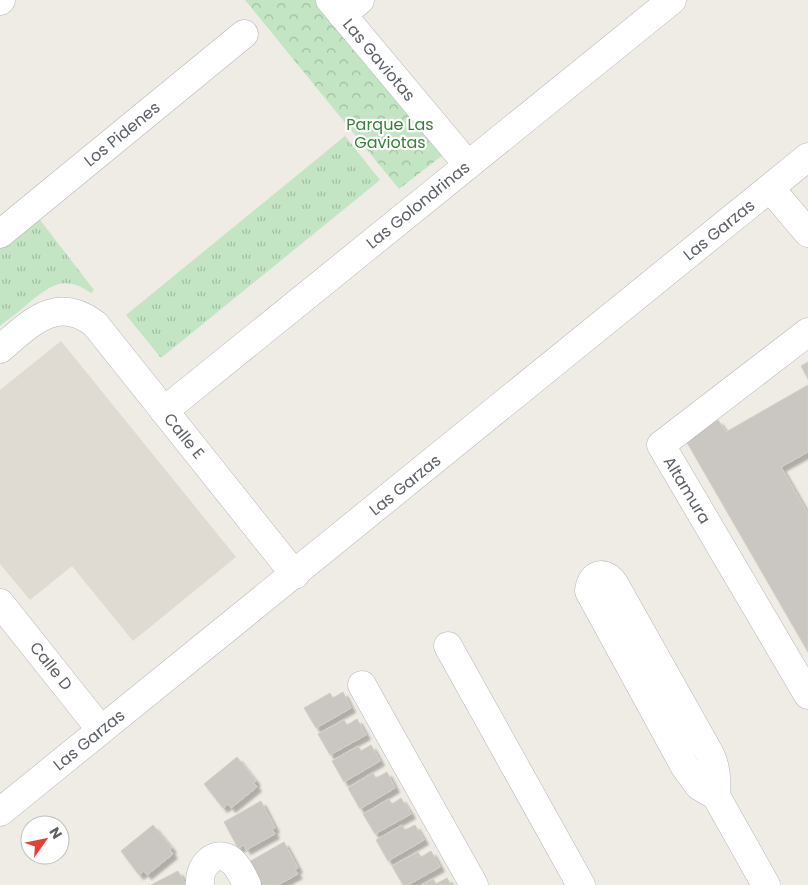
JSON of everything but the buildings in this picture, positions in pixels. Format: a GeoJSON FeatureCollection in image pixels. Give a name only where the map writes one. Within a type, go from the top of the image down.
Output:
{"type":"FeatureCollection","features":[{"type":"Feature","properties":{"kind":"street","name":"Las Golondrinas"},"geometry":{"type":"LineString","coordinates":[[164,411],[672,0]]}},
{"type":"Feature","properties":{"kind":"street","name":"Las Gaviotas"},"geometry":{"type":"LineString","coordinates":[[344,5],[468,165]]}},
{"type":"Feature","properties":{"kind":"street","name":"Los Pidenes"},"geometry":{"type":"LineString","coordinates":[[0,234],[244,34]]}},
{"type":"Feature","properties":{"kind":"street","name":"Las Garzas"},"geometry":{"type":"LineString","coordinates":[[0,812],[295,575],[808,157]]}},
{"type":"Feature","properties":{"kind":"street"},"geometry":{"type":"LineString","coordinates":[[770,188],[808,233]]}},
{"type":"Feature","properties":{"kind":"street","name":"Calle E"},"geometry":{"type":"LineString","coordinates":[[0,349],[40,317],[51,312],[64,311],[86,317],[95,324],[295,575]]}},
{"type":"Feature","properties":{"kind":"street","name":"Altamura"},"geometry":{"type":"LineString","coordinates":[[808,332],[661,445],[808,695]]}},
{"type":"Feature","properties":{"kind":"street"},"geometry":{"type":"LineString","coordinates":[[716,796],[717,781],[710,754],[615,585],[607,577],[596,576],[590,584],[589,591],[685,767],[699,786],[716,796],[766,885]]}},
{"type":"Feature","properties":{"kind":"street","name":"Calle D"},"geometry":{"type":"LineString","coordinates":[[0,603],[102,730]]}},
{"type":"Feature","properties":{"kind":"street"},"geometry":{"type":"LineString","coordinates":[[448,646],[581,885]]}},
{"type":"Feature","properties":{"kind":"street"},"geometry":{"type":"LineString","coordinates":[[362,685],[474,885]]}},
{"type":"Feature","properties":{"kind":"street"},"geometry":{"type":"LineString","coordinates":[[200,885],[200,875],[205,864],[218,857],[232,861],[247,885]]}},
{"type":"Feature","properties":{"kind":"shaded area"},"geometry":{"type":"Polygon","coordinates":[[[61,341],[236,557],[133,641],[72,566],[30,600],[0,564],[0,390],[61,341]]]}},
{"type":"Feature","properties":{"kind":"green space","name":"Parque Las Gaviotas"},"geometry":{"type":"Polygon","coordinates":[[[245,0],[315,0],[443,155],[399,189],[245,0]]]}},
{"type":"Feature","properties":{"kind":"green space"},"geometry":{"type":"Polygon","coordinates":[[[345,136],[380,180],[161,358],[126,315],[345,136]]]}},
{"type":"Feature","properties":{"kind":"green space"},"geometry":{"type":"Polygon","coordinates":[[[37,216],[94,290],[91,293],[82,287],[67,283],[53,286],[0,326],[0,247],[37,216]]]}}]}
